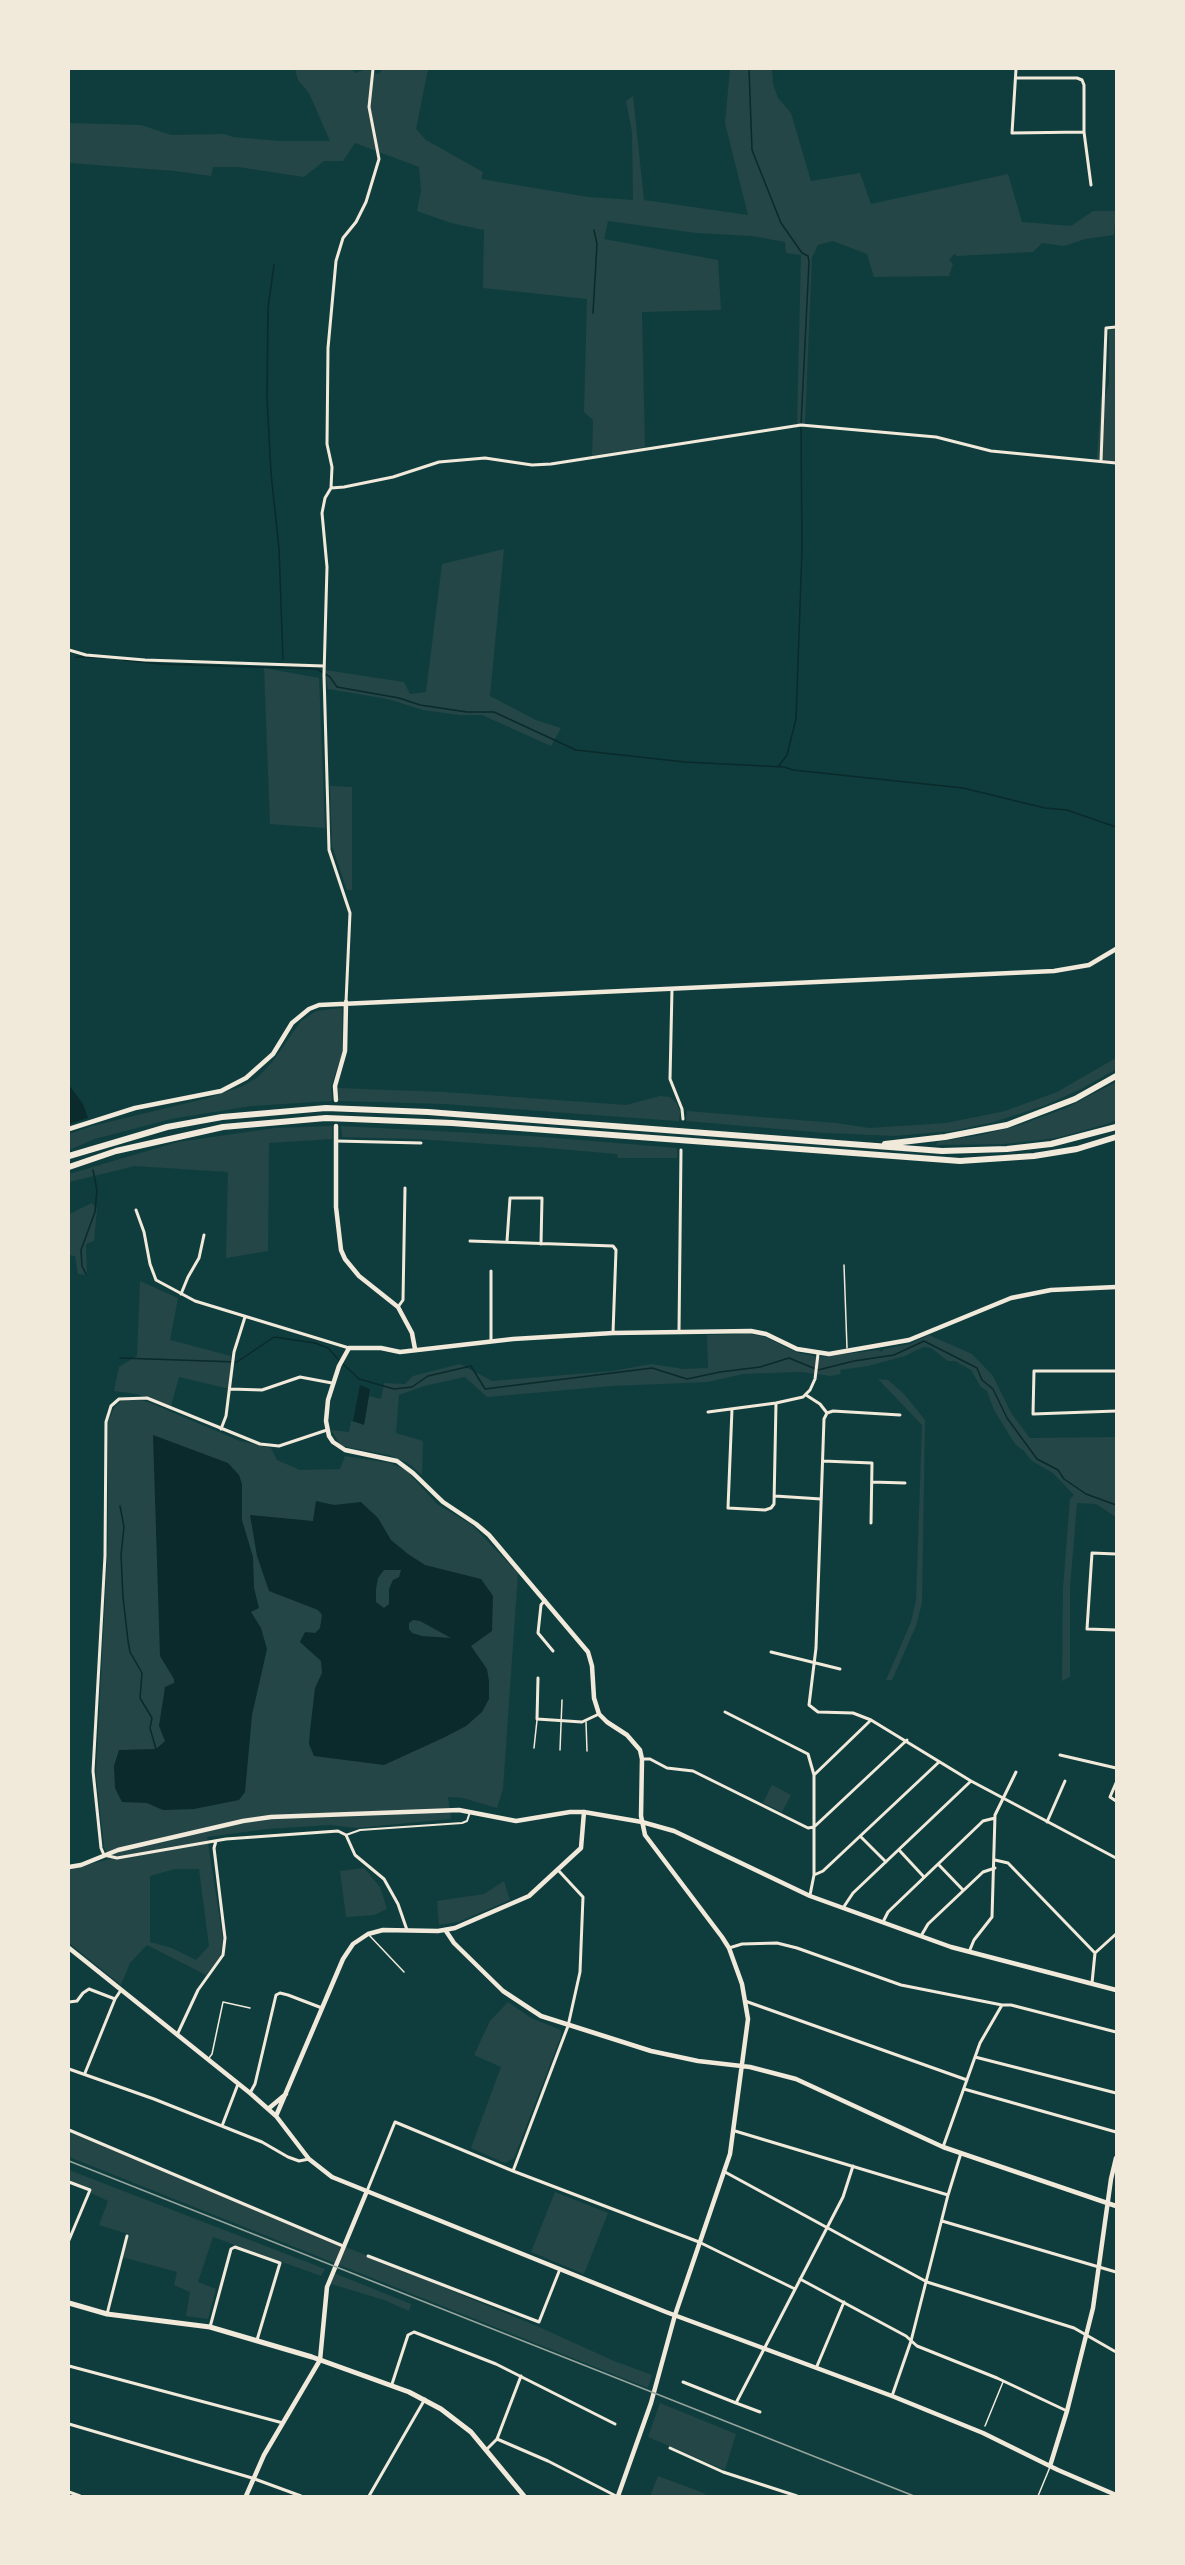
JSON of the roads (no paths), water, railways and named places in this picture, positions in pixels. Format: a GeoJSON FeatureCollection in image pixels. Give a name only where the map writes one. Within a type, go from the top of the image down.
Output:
{"type":"FeatureCollection","features":[{"type":"Feature","properties":{"kind":"highway"},"geometry":{"type":"LineString","coordinates":[[869,1145],[945,1137],[1007,1125],[1075,1099],[1116,1076]]}},
{"type":"Feature","properties":{"kind":"highway"},"geometry":{"type":"LineString","coordinates":[[69,1156],[166,1127],[279,1110],[336,1108],[428,1112],[942,1151],[1007,1149],[1052,1144],[1116,1127]]}},
{"type":"Feature","properties":{"kind":"highway"},"geometry":{"type":"LineString","coordinates":[[69,1167],[116,1151],[223,1127],[336,1119],[452,1123],[922,1159],[995,1161],[1052,1154],[1116,1137]]}},
{"type":"Feature","properties":{"kind":"main road"},"geometry":{"type":"LineString","coordinates":[[69,2303],[107,2314],[210,2326],[392,2384],[425,2399],[457,2420],[487,2449],[524,2496]]}},
{"type":"Feature","properties":{"kind":"street"},"geometry":{"type":"LineString","coordinates":[[336,1100],[335,1086],[345,1051],[350,913],[346,894],[329,850],[324,674],[327,567],[322,513],[325,498],[331,488],[332,467],[327,444],[328,348],[336,261],[343,238],[352,228],[366,202],[378,166],[378,147],[369,107],[373,69]]}},
{"type":"Feature","properties":{"kind":"street"},"geometry":{"type":"LineString","coordinates":[[1016,69],[1012,133],[1084,132]]}},
{"type":"Feature","properties":{"kind":"street"},"geometry":{"type":"LineString","coordinates":[[1016,78],[1077,78],[1082,80],[1084,85],[1084,132],[1091,185]]}},
{"type":"Feature","properties":{"kind":"street"},"geometry":{"type":"LineString","coordinates":[[1101,461],[1106,328],[1116,327]]}},
{"type":"Feature","properties":{"kind":"street"},"geometry":{"type":"LineString","coordinates":[[331,488],[344,488],[393,477],[439,462],[485,458],[532,465],[551,464],[801,425],[936,437],[991,451],[1116,463]]}},
{"type":"Feature","properties":{"kind":"street"},"geometry":{"type":"LineString","coordinates":[[69,650],[86,655],[145,660],[324,666]]}},
{"type":"Feature","properties":{"kind":"street"},"geometry":{"type":"LineString","coordinates":[[69,1129],[146,1106],[221,1090],[255,1072],[273,1054],[292,1023],[309,1009],[319,1005],[1054,971],[1089,964],[1116,949]]}},
{"type":"Feature","properties":{"kind":"street"},"geometry":{"type":"LineString","coordinates":[[672,989],[670,1079],[682,1109],[683,1119]]}},
{"type":"Feature","properties":{"kind":"street"},"geometry":{"type":"LineString","coordinates":[[336,1126],[336,1207],[338,1234],[344,1255],[358,1276],[398,1307],[412,1333],[415,1349]]}},
{"type":"Feature","properties":{"kind":"street"},"geometry":{"type":"LineString","coordinates":[[336,1141],[421,1143]]}},
{"type":"Feature","properties":{"kind":"street"},"geometry":{"type":"LineString","coordinates":[[679,1332],[681,1150]]}},
{"type":"Feature","properties":{"kind":"street"},"geometry":{"type":"LineString","coordinates":[[398,1307],[403,1300],[405,1188]]}},
{"type":"Feature","properties":{"kind":"street"},"geometry":{"type":"LineString","coordinates":[[507,1241],[510,1198],[542,1198],[541,1244]]}},
{"type":"Feature","properties":{"kind":"street"},"geometry":{"type":"LineString","coordinates":[[136,1210],[156,1280],[195,1301],[349,1348],[381,1348],[400,1352],[491,1341],[613,1333],[751,1331],[766,1334],[797,1349],[818,1354],[909,1340],[977,1310],[1011,1298],[1051,1290],[1116,1287]]}},
{"type":"Feature","properties":{"kind":"street"},"geometry":{"type":"LineString","coordinates":[[181,1294],[199,1258],[204,1235]]}},
{"type":"Feature","properties":{"kind":"street"},"geometry":{"type":"LineString","coordinates":[[470,1241],[613,1246],[616,1250],[613,1333]]}},
{"type":"Feature","properties":{"kind":"street"},"geometry":{"type":"LineString","coordinates":[[491,1271],[491,1341]]}},
{"type":"Feature","properties":{"kind":"street"},"geometry":{"type":"LineString","coordinates":[[221,1429],[226,1416],[233,1357],[245,1317]]}},
{"type":"Feature","properties":{"kind":"street"},"geometry":{"type":"LineString","coordinates":[[349,1348],[332,1383],[328,1400],[327,1430],[333,1442],[345,1450],[385,1457],[407,1467],[436,1497],[489,1535],[588,1652],[592,1666],[594,1698],[599,1714],[635,1743],[642,1759],[642,1822],[645,1835],[729,1948],[742,1984],[748,2019],[735,2131],[725,2172],[675,2315],[651,2403],[617,2496],[548,2461],[497,2439]]}},
{"type":"Feature","properties":{"kind":"street"},"geometry":{"type":"LineString","coordinates":[[708,1412],[776,1403],[806,1395],[813,1384],[818,1354]]}},
{"type":"Feature","properties":{"kind":"street"},"geometry":{"type":"LineString","coordinates":[[1116,1371],[1034,1371],[1033,1413],[1116,1411]]}},
{"type":"Feature","properties":{"kind":"street"},"geometry":{"type":"LineString","coordinates":[[230,1389],[262,1390],[300,1377],[332,1383]]}},
{"type":"Feature","properties":{"kind":"street"},"geometry":{"type":"LineString","coordinates":[[806,1395],[820,1404],[827,1413]]}},
{"type":"Feature","properties":{"kind":"street"},"geometry":{"type":"LineString","coordinates":[[104,1855],[101,1848],[93,1771],[104,1580],[108,1414],[111,1407],[119,1399],[147,1398],[260,1444],[279,1446],[327,1430]]}},
{"type":"Feature","properties":{"kind":"street"},"geometry":{"type":"LineString","coordinates":[[732,1409],[728,1508],[765,1510],[771,1508],[774,1496],[776,1403]]}},
{"type":"Feature","properties":{"kind":"street"},"geometry":{"type":"LineString","coordinates":[[900,1415],[833,1411],[827,1413],[824,1419],[817,1626],[810,1708],[818,1712],[853,1713],[871,1720],[971,1781],[1116,1858]]}},
{"type":"Feature","properties":{"kind":"street"},"geometry":{"type":"LineString","coordinates":[[822,1461],[872,1463],[871,1523]]}},
{"type":"Feature","properties":{"kind":"street"},"geometry":{"type":"LineString","coordinates":[[872,1482],[905,1483]]}},
{"type":"Feature","properties":{"kind":"street"},"geometry":{"type":"LineString","coordinates":[[774,1496],[821,1499]]}},
{"type":"Feature","properties":{"kind":"street"},"geometry":{"type":"LineString","coordinates":[[1116,1554],[1092,1553],[1087,1629],[1116,1630]]}},
{"type":"Feature","properties":{"kind":"street"},"geometry":{"type":"LineString","coordinates":[[545,1600],[541,1605],[538,1633],[553,1651]]}},
{"type":"Feature","properties":{"kind":"street"},"geometry":{"type":"LineString","coordinates":[[771,1652],[840,1669]]}},
{"type":"Feature","properties":{"kind":"street"},"geometry":{"type":"LineString","coordinates":[[538,1678],[537,1719],[586,1721],[599,1714]]}},
{"type":"Feature","properties":{"kind":"street"},"geometry":{"type":"LineString","coordinates":[[725,1712],[806,1752],[809,1756],[814,1775],[814,1875],[810,1896]]}},
{"type":"Feature","properties":{"kind":"street"},"geometry":{"type":"LineString","coordinates":[[814,1775],[871,1720]]}},
{"type":"Feature","properties":{"kind":"street"},"geometry":{"type":"LineString","coordinates":[[642,1759],[650,1758],[668,1768],[693,1771],[805,1827],[814,1827],[907,1740]]}},
{"type":"Feature","properties":{"kind":"street"},"geometry":{"type":"LineString","coordinates":[[1060,1755],[1116,1768]]}},
{"type":"Feature","properties":{"kind":"street"},"geometry":{"type":"LineString","coordinates":[[814,1875],[823,1871],[939,1761]]}},
{"type":"Feature","properties":{"kind":"street"},"geometry":{"type":"LineString","coordinates":[[969,1952],[974,1940],[992,1917],[995,1818],[1002,1798],[1016,1772]]}},
{"type":"Feature","properties":{"kind":"street"},"geometry":{"type":"LineString","coordinates":[[843,1908],[853,1893],[971,1781]]}},
{"type":"Feature","properties":{"kind":"street"},"geometry":{"type":"LineString","coordinates":[[1047,1822],[1065,1781]]}},
{"type":"Feature","properties":{"kind":"street"},"geometry":{"type":"LineString","coordinates":[[1116,1783],[1110,1797],[1116,1800]]}},
{"type":"Feature","properties":{"kind":"street"},"geometry":{"type":"LineString","coordinates":[[69,1867],[81,1865],[118,1850],[272,1817],[440,1810],[470,1811],[516,1821],[570,1812],[584,1812],[642,1822],[682,1834],[810,1896],[921,1936],[969,1952],[1116,1990]]}},
{"type":"Feature","properties":{"kind":"street"},"geometry":{"type":"LineString","coordinates":[[346,1835],[360,1830],[462,1823],[467,1821],[470,1811]]}},
{"type":"Feature","properties":{"kind":"street"},"geometry":{"type":"LineString","coordinates":[[276,2116],[346,1953],[353,1944],[368,1934],[383,1930],[446,1930],[474,1921],[529,1896],[581,1848],[584,1812]]}},
{"type":"Feature","properties":{"kind":"street"},"geometry":{"type":"LineString","coordinates":[[883,1922],[888,1912],[983,1821],[995,1818]]}},
{"type":"Feature","properties":{"kind":"street"},"geometry":{"type":"LineString","coordinates":[[104,1855],[117,1858],[216,1841],[334,1830],[346,1835],[356,1855],[376,1870],[388,1884],[407,1930]]}},
{"type":"Feature","properties":{"kind":"street"},"geometry":{"type":"LineString","coordinates":[[860,1836],[886,1862]]}},
{"type":"Feature","properties":{"kind":"street"},"geometry":{"type":"LineString","coordinates":[[177,2035],[198,1990],[223,1955],[225,1938],[214,1848],[216,1841]]}},
{"type":"Feature","properties":{"kind":"street"},"geometry":{"type":"LineString","coordinates":[[899,1850],[924,1877]]}},
{"type":"Feature","properties":{"kind":"street"},"geometry":{"type":"LineString","coordinates":[[995,1860],[1008,1863],[1095,1953]]}},
{"type":"Feature","properties":{"kind":"street"},"geometry":{"type":"LineString","coordinates":[[938,1864],[963,1890]]}},
{"type":"Feature","properties":{"kind":"street"},"geometry":{"type":"LineString","coordinates":[[921,1936],[928,1923],[963,1890],[985,1870],[995,1868]]}},
{"type":"Feature","properties":{"kind":"street"},"geometry":{"type":"LineString","coordinates":[[513,2171],[568,2026],[580,1972],[584,1904],[580,1892],[558,1870]]}},
{"type":"Feature","properties":{"kind":"street"},"geometry":{"type":"LineString","coordinates":[[446,1930],[454,1943],[506,1994],[541,2016],[568,2026],[682,2058],[741,2066],[784,2075],[807,2083],[943,2147],[1116,2206]]}},
{"type":"Feature","properties":{"kind":"street"},"geometry":{"type":"LineString","coordinates":[[1092,1983],[1095,1953],[1116,1934]]}},
{"type":"Feature","properties":{"kind":"street"},"geometry":{"type":"LineString","coordinates":[[729,1948],[742,1944],[777,1943],[901,1985],[1011,2005],[1116,2032]]}},
{"type":"Feature","properties":{"kind":"street"},"geometry":{"type":"LineString","coordinates":[[69,1948],[250,2093],[276,2116],[309,2159],[332,2177],[675,2315],[817,2366],[892,2396],[983,2433],[1050,2466],[1116,2494]]}},
{"type":"Feature","properties":{"kind":"street"},"geometry":{"type":"LineString","coordinates":[[69,2002],[77,2001],[89,1989],[115,1999]]}},
{"type":"Feature","properties":{"kind":"street"},"geometry":{"type":"LineString","coordinates":[[85,2073],[115,1999],[121,1990]]}},
{"type":"Feature","properties":{"kind":"street"},"geometry":{"type":"LineString","coordinates":[[250,2093],[255,2084],[276,1995],[280,1993],[288,1995],[322,2008]]}},
{"type":"Feature","properties":{"kind":"street"},"geometry":{"type":"LineString","coordinates":[[745,2001],[967,2079]]}},
{"type":"Feature","properties":{"kind":"street"},"geometry":{"type":"LineString","coordinates":[[943,2147],[980,2043],[1002,2005]]}},
{"type":"Feature","properties":{"kind":"street"},"geometry":{"type":"LineString","coordinates":[[975,2057],[1116,2093]]}},
{"type":"Feature","properties":{"kind":"street"},"geometry":{"type":"LineString","coordinates":[[69,2069],[85,2073],[262,2142],[298,2161],[309,2159]]}},
{"type":"Feature","properties":{"kind":"street"},"geometry":{"type":"LineString","coordinates":[[222,2126],[238,2084]]}},
{"type":"Feature","properties":{"kind":"street"},"geometry":{"type":"LineString","coordinates":[[964,2089],[1116,2132]]}},
{"type":"Feature","properties":{"kind":"street"},"geometry":{"type":"LineString","coordinates":[[268,2109],[286,2094]]}},
{"type":"Feature","properties":{"kind":"street"},"geometry":{"type":"LineString","coordinates":[[246,2496],[252,2478],[320,2360],[327,2287],[395,2122],[513,2171],[699,2242],[795,2289]]}},
{"type":"Feature","properties":{"kind":"street"},"geometry":{"type":"LineString","coordinates":[[69,2130],[343,2246]]}},
{"type":"Feature","properties":{"kind":"street"},"geometry":{"type":"LineString","coordinates":[[735,2131],[948,2195]]}},
{"type":"Feature","properties":{"kind":"street"},"geometry":{"type":"LineString","coordinates":[[892,2396],[911,2341],[961,2153]]}},
{"type":"Feature","properties":{"kind":"street"},"geometry":{"type":"LineString","coordinates":[[1050,2466],[1067,2411],[1086,2335],[1100,2267],[1111,2179],[1116,2158]]}},
{"type":"Feature","properties":{"kind":"street"},"geometry":{"type":"LineString","coordinates":[[736,2403],[843,2197],[853,2166]]}},
{"type":"Feature","properties":{"kind":"street"},"geometry":{"type":"LineString","coordinates":[[725,2172],[927,2282],[1074,2328],[1116,2352]]}},
{"type":"Feature","properties":{"kind":"street"},"geometry":{"type":"LineString","coordinates":[[69,2182],[90,2190],[69,2240]]}},
{"type":"Feature","properties":{"kind":"street"},"geometry":{"type":"LineString","coordinates":[[942,2221],[1116,2272]]}},
{"type":"Feature","properties":{"kind":"street"},"geometry":{"type":"LineString","coordinates":[[107,2314],[127,2236]]}},
{"type":"Feature","properties":{"kind":"street"},"geometry":{"type":"LineString","coordinates":[[210,2326],[231,2249],[235,2247],[280,2263],[257,2340]]}},
{"type":"Feature","properties":{"kind":"street"},"geometry":{"type":"LineString","coordinates":[[368,2256],[538,2322],[560,2269]]}},
{"type":"Feature","properties":{"kind":"street"},"geometry":{"type":"LineString","coordinates":[[800,2279],[844,2302],[917,2346],[1004,2381],[1067,2411]]}},
{"type":"Feature","properties":{"kind":"street"},"geometry":{"type":"LineString","coordinates":[[817,2366],[844,2302]]}},
{"type":"Feature","properties":{"kind":"street"},"geometry":{"type":"LineString","coordinates":[[392,2384],[408,2335],[414,2332],[521,2376],[615,2424]]}},
{"type":"Feature","properties":{"kind":"street"},"geometry":{"type":"LineString","coordinates":[[69,2366],[283,2423]]}},
{"type":"Feature","properties":{"kind":"street"},"geometry":{"type":"LineString","coordinates":[[487,2449],[497,2439],[521,2376]]}},
{"type":"Feature","properties":{"kind":"street"},"geometry":{"type":"LineString","coordinates":[[683,2382],[760,2412]]}},
{"type":"Feature","properties":{"kind":"street"},"geometry":{"type":"LineString","coordinates":[[369,2496],[425,2399]]}},
{"type":"Feature","properties":{"kind":"street"},"geometry":{"type":"LineString","coordinates":[[69,2424],[252,2478],[301,2496]]}},
{"type":"Feature","properties":{"kind":"street"},"geometry":{"type":"LineString","coordinates":[[670,2448],[723,2472],[797,2496]]}},
{"type":"Feature","properties":{"kind":"street"},"geometry":{"type":"LineString","coordinates":[[69,2492],[80,2496]]}},
{"type":"Feature","properties":{"kind":"lane"},"geometry":{"type":"LineString","coordinates":[[844,1265],[847,1350]]}},
{"type":"Feature","properties":{"kind":"lane"},"geometry":{"type":"LineString","coordinates":[[560,1750],[562,1700]]}},
{"type":"Feature","properties":{"kind":"lane"},"geometry":{"type":"LineString","coordinates":[[534,1748],[537,1719]]}},
{"type":"Feature","properties":{"kind":"lane"},"geometry":{"type":"LineString","coordinates":[[586,1721],[587,1751]]}},
{"type":"Feature","properties":{"kind":"lane"},"geometry":{"type":"LineString","coordinates":[[368,1934],[404,1972]]}},
{"type":"Feature","properties":{"kind":"lane"},"geometry":{"type":"LineString","coordinates":[[208,2059],[212,2054],[223,2002],[250,2008]]}},
{"type":"Feature","properties":{"kind":"lane"},"geometry":{"type":"LineString","coordinates":[[985,2426],[1004,2381]]}},
{"type":"Feature","properties":{"kind":"lane"},"geometry":{"type":"LineString","coordinates":[[1038,2496],[1050,2466]]}},
{"type":"Feature","properties":{"kind":"waterway"},"geometry":{"type":"LineString","coordinates":[[749,69],[752,150],[781,223],[802,253],[808,256],[809,262],[801,425],[802,550],[796,719],[787,755],[778,767]]}},
{"type":"Feature","properties":{"kind":"waterway"},"geometry":{"type":"LineString","coordinates":[[593,313],[597,244],[594,230]]}},
{"type":"Feature","properties":{"kind":"waterway"},"geometry":{"type":"LineString","coordinates":[[274,265],[268,308],[267,399],[271,473],[279,549],[283,659]]}},
{"type":"Feature","properties":{"kind":"waterway"},"geometry":{"type":"LineString","coordinates":[[76,657],[110,658]]}},
{"type":"Feature","properties":{"kind":"waterway"},"geometry":{"type":"LineString","coordinates":[[123,660],[160,664],[317,669],[330,677],[337,687],[399,698],[420,705],[467,712],[494,712],[576,750],[685,762],[784,767],[793,770],[963,788],[1045,808],[1067,810],[1116,827]]}},
{"type":"Feature","properties":{"kind":"waterway"},"geometry":{"type":"LineString","coordinates":[[86,1274],[82,1266],[81,1250],[95,1212],[97,1190],[93,1170]]}},
{"type":"Feature","properties":{"kind":"waterway"},"geometry":{"type":"LineString","coordinates":[[120,1358],[237,1362],[274,1337],[315,1343],[328,1348],[340,1361]]}},
{"type":"Feature","properties":{"kind":"waterway"},"geometry":{"type":"LineString","coordinates":[[343,1364],[359,1379],[394,1389],[412,1387],[428,1376],[471,1366],[485,1389],[652,1368],[687,1379],[760,1367],[789,1358],[818,1370],[854,1361],[894,1355],[924,1341],[977,1368],[982,1380],[993,1389],[1007,1418],[1037,1459],[1058,1470],[1064,1479],[1086,1494],[1116,1505]]}},
{"type":"Feature","properties":{"kind":"waterway"},"geometry":{"type":"LineString","coordinates":[[120,1506],[124,1527],[121,1555],[128,1641],[130,1652],[142,1673],[140,1698],[152,1718],[150,1728],[156,1749]]}},
{"type":"Feature","properties":{"kind":"railway"},"geometry":{"type":"LineString","coordinates":[[69,2161],[914,2496]]}}]}
